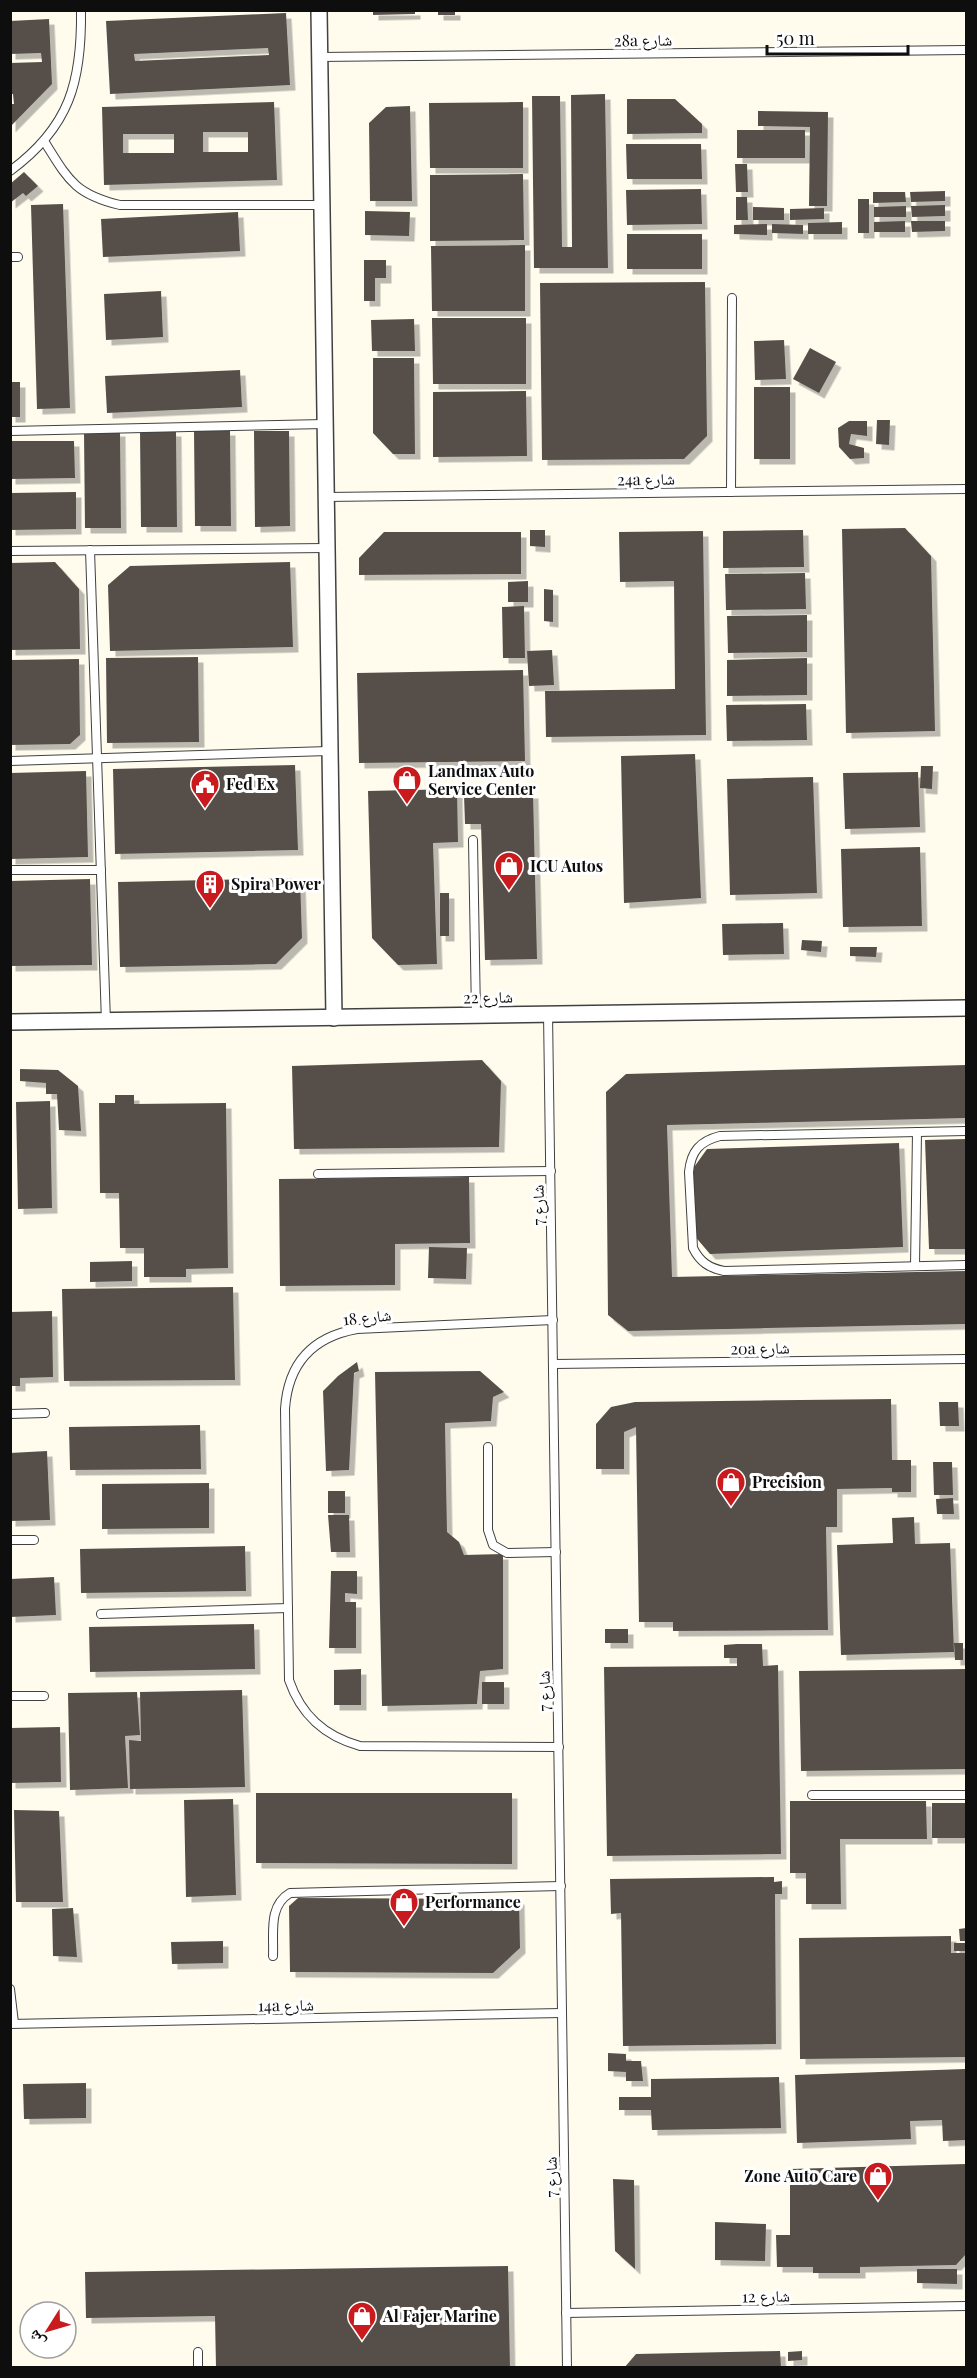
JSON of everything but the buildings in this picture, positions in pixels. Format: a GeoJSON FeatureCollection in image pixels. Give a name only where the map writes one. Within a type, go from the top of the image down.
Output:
{"type":"FeatureCollection","features":[{"type":"Feature","properties":{"kind":"street"},"geometry":{"type":"LineString","coordinates":[[319,10],[334,1018]]}},
{"type":"Feature","properties":{"kind":"street","name":"شارع 22"},"geometry":{"type":"LineString","coordinates":[[10,1022],[966,1008]]}},
{"type":"Feature","properties":{"kind":"lane"},"geometry":{"type":"LineString","coordinates":[[10,171],[44,141],[59,121],[76,81],[82,45],[81,10]]}},
{"type":"Feature","properties":{"kind":"lane","name":"28a شارع"},"geometry":{"type":"LineString","coordinates":[[319,57],[966,50]]}},
{"type":"Feature","properties":{"kind":"lane"},"geometry":{"type":"LineString","coordinates":[[44,141],[75,187],[97,200],[120,205],[321,205]]}},
{"type":"Feature","properties":{"kind":"lane"},"geometry":{"type":"LineString","coordinates":[[731,492],[732,298]]}},
{"type":"Feature","properties":{"kind":"lane"},"geometry":{"type":"LineString","coordinates":[[10,431],[324,424]]}},
{"type":"Feature","properties":{"kind":"lane","name":"24a شارع"},"geometry":{"type":"LineString","coordinates":[[325,497],[966,489]]}},
{"type":"Feature","properties":{"kind":"lane"},"geometry":{"type":"LineString","coordinates":[[10,551],[326,548]]}},
{"type":"Feature","properties":{"kind":"lane"},"geometry":{"type":"LineString","coordinates":[[90,550],[106,1022]]}},
{"type":"Feature","properties":{"kind":"lane"},"geometry":{"type":"LineString","coordinates":[[10,761],[329,751]]}},
{"type":"Feature","properties":{"kind":"lane"},"geometry":{"type":"LineString","coordinates":[[473,840],[476,1015]]}},
{"type":"Feature","properties":{"kind":"lane"},"geometry":{"type":"LineString","coordinates":[[10,870],[101,870]]}},
{"type":"Feature","properties":{"kind":"lane","name":"شارع 7"},"geometry":{"type":"LineString","coordinates":[[548,1013],[567,2367]]}},
{"type":"Feature","properties":{"kind":"lane"},"geometry":{"type":"LineString","coordinates":[[966,1131],[720,1136],[701,1144],[694,1151],[689,1172],[693,1248],[698,1257],[714,1269],[724,1271],[966,1265]]}},
{"type":"Feature","properties":{"kind":"lane"},"geometry":{"type":"LineString","coordinates":[[915,1266],[917,1132]]}},
{"type":"Feature","properties":{"kind":"lane"},"geometry":{"type":"LineString","coordinates":[[318,1174],[551,1171]]}},
{"type":"Feature","properties":{"kind":"lane","name":"شارع 18"},"geometry":{"type":"LineString","coordinates":[[553,1320],[357,1329],[328,1337],[305,1355],[296,1367],[286,1395],[289,1680],[294,1694],[310,1718],[333,1736],[352,1744],[374,1748],[559,1747]]}},
{"type":"Feature","properties":{"kind":"lane","name":"20a شارع"},"geometry":{"type":"LineString","coordinates":[[553,1364],[966,1359]]}},
{"type":"Feature","properties":{"kind":"lane"},"geometry":{"type":"LineString","coordinates":[[10,1414],[45,1413]]}},
{"type":"Feature","properties":{"kind":"lane"},"geometry":{"type":"LineString","coordinates":[[488,1447],[488,1530],[493,1545],[507,1553],[556,1552]]}},
{"type":"Feature","properties":{"kind":"lane"},"geometry":{"type":"LineString","coordinates":[[10,1540],[34,1540]]}},
{"type":"Feature","properties":{"kind":"lane"},"geometry":{"type":"LineString","coordinates":[[100,1614],[288,1608]]}},
{"type":"Feature","properties":{"kind":"lane"},"geometry":{"type":"LineString","coordinates":[[10,1696],[44,1696]]}},
{"type":"Feature","properties":{"kind":"lane"},"geometry":{"type":"LineString","coordinates":[[812,1795],[966,1795]]}},
{"type":"Feature","properties":{"kind":"lane"},"geometry":{"type":"LineString","coordinates":[[273,1956],[276,1905],[281,1898],[290,1893],[561,1886]]}},
{"type":"Feature","properties":{"kind":"lane"},"geometry":{"type":"LineString","coordinates":[[10,1989],[12,2024]]}},
{"type":"Feature","properties":{"kind":"lane","name":"14a شارع"},"geometry":{"type":"LineString","coordinates":[[12,2024],[562,2013]]}},
{"type":"Feature","properties":{"kind":"lane","name":"شارع 12"},"geometry":{"type":"LineString","coordinates":[[567,2313],[966,2306]]}},
{"type":"Feature","properties":{"kind":"lane"},"geometry":{"type":"LineString","coordinates":[[198,2352],[198,2367]]}},
{"type":"Feature","properties":{"kind":"place","name":"Landmax Auto Service Center"},"geometry":{"type":"Point","coordinates":[407,806]}},
{"type":"Feature","properties":{"kind":"place","name":"Fed Ex"},"geometry":{"type":"Point","coordinates":[205,810]}},
{"type":"Feature","properties":{"kind":"place","name":"ICU Autos"},"geometry":{"type":"Point","coordinates":[509,892]}},
{"type":"Feature","properties":{"kind":"place","name":"Spira Power"},"geometry":{"type":"Point","coordinates":[210,910]}},
{"type":"Feature","properties":{"kind":"place","name":"Precision"},"geometry":{"type":"Point","coordinates":[731,1508]}},
{"type":"Feature","properties":{"kind":"place","name":"Performance"},"geometry":{"type":"Point","coordinates":[404,1928]}},
{"type":"Feature","properties":{"kind":"place","name":"Zone Auto Care"},"geometry":{"type":"Point","coordinates":[878,2202]}},
{"type":"Feature","properties":{"kind":"place","name":"Al Fajer Marine"},"geometry":{"type":"Point","coordinates":[362,2342]}}]}
